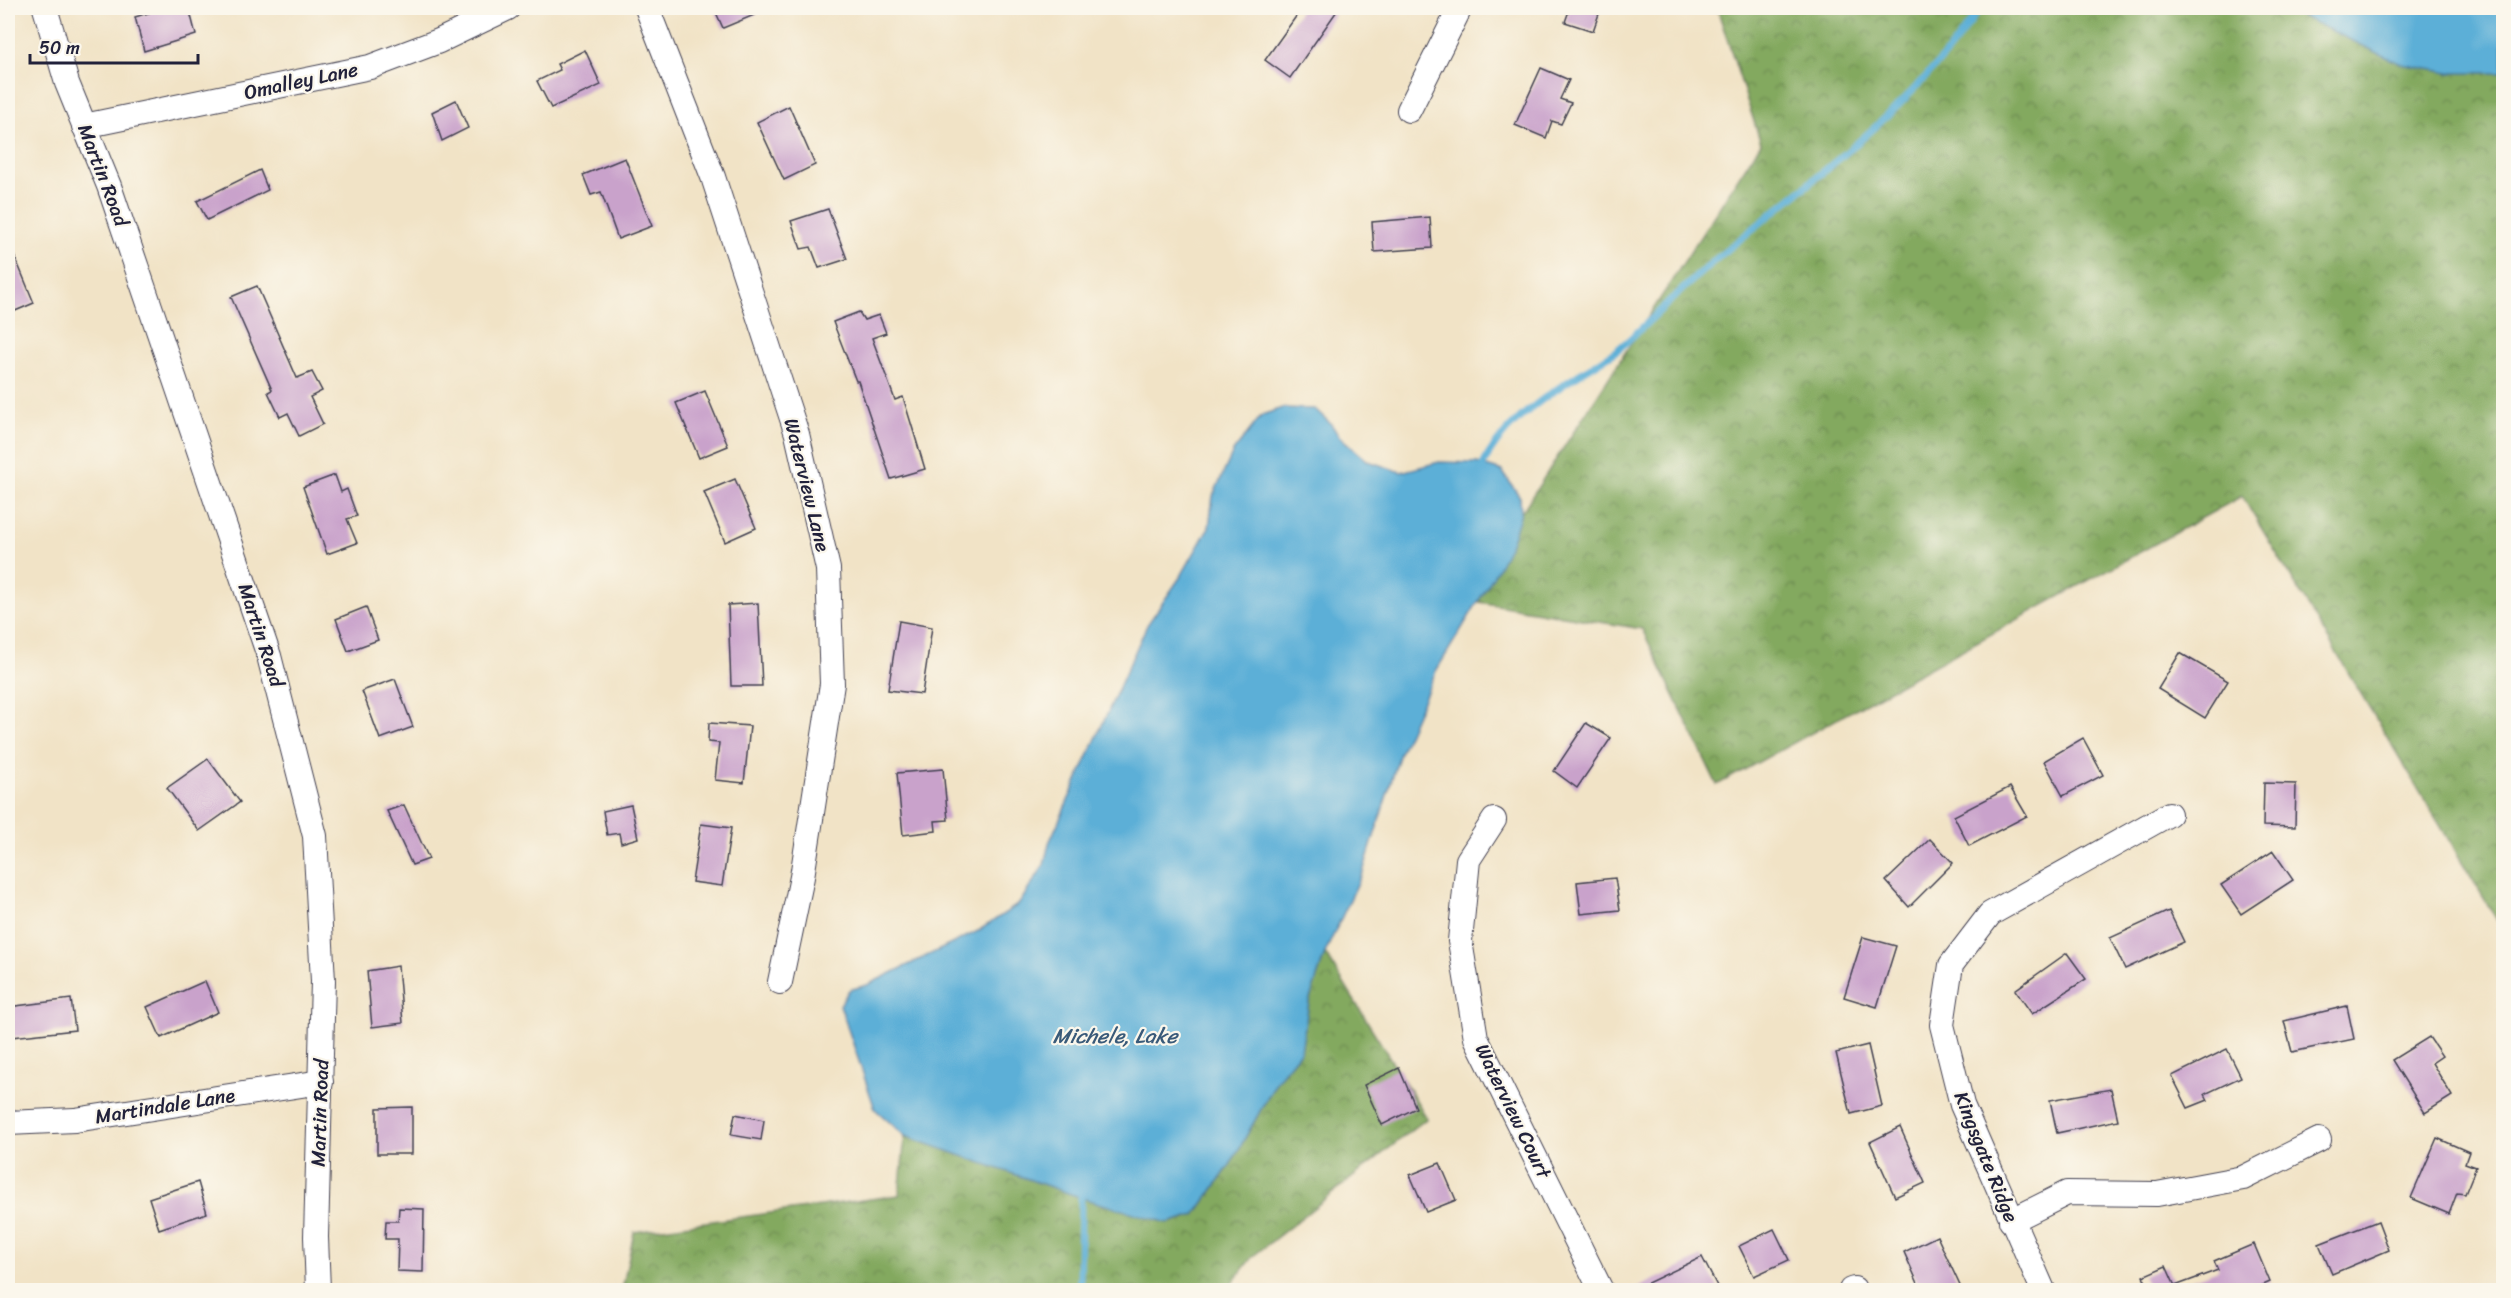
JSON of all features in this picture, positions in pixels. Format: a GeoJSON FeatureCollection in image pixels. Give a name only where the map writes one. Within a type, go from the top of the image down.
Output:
{"type":"FeatureCollection","features":[{"type":"Feature","properties":{"kind":"street","name":"Martin Road"},"geometry":{"type":"LineString","coordinates":[[45,8],[67,83],[132,252],[269,656],[296,754],[315,836],[323,981],[316,1237],[318,1290]]}},
{"type":"Feature","properties":{"kind":"street","name":"Omalley Lane"},"geometry":{"type":"LineString","coordinates":[[84,126],[370,67],[439,41],[508,8]]}},
{"type":"Feature","properties":{"kind":"street","name":"Waterview Lane"},"geometry":{"type":"LineString","coordinates":[[648,8],[712,177],[797,434],[828,569],[832,684],[802,877],[780,982]]}},
{"type":"Feature","properties":{"kind":"street"},"geometry":{"type":"LineString","coordinates":[[1409,110],[1460,8]]}},
{"type":"Feature","properties":{"kind":"street","name":"Kingsgate Ridge"},"geometry":{"type":"LineString","coordinates":[[2043,1290],[1962,1105],[1942,1025],[1951,964],[1990,914],[2169,814]]}},
{"type":"Feature","properties":{"kind":"street","name":"Waterview Court"},"geometry":{"type":"LineString","coordinates":[[1494,820],[1468,860],[1460,941],[1476,1038],[1601,1290]]}},
{"type":"Feature","properties":{"kind":"street","name":"Martindale Lane"},"geometry":{"type":"LineString","coordinates":[[8,1123],[75,1120],[321,1082]]}},
{"type":"Feature","properties":{"kind":"street"},"geometry":{"type":"LineString","coordinates":[[2011,1221],[2067,1193],[2157,1194],[2243,1178],[2319,1140]]}},
{"type":"Feature","properties":{"kind":"green space"},"geometry":{"type":"Polygon","coordinates":[[[1717,8],[2503,8],[2503,930],[2242,496],[1717,785],[1642,629],[1478,602],[1521,513],[1761,143],[1717,8]]]}},
{"type":"Feature","properties":{"kind":"green space"},"geometry":{"type":"Polygon","coordinates":[[[1325,953],[1427,1118],[1252,1257],[1227,1290],[622,1290],[634,1232],[899,1195],[905,1136],[1168,1223],[1195,1215],[1230,1165],[1278,1079],[1301,1051],[1309,1002],[1325,953]]]}},
{"type":"Feature","properties":{"kind":"water"},"geometry":{"type":"Polygon","coordinates":[[[2284,8],[2503,8],[2503,73],[2449,73],[2401,64],[2284,8]]]}},
{"type":"Feature","properties":{"kind":"water","name":"Michele, Lake"},"geometry":{"type":"Polygon","coordinates":[[[1282,408],[1315,409],[1331,424],[1339,436],[1368,461],[1401,472],[1439,462],[1477,463],[1502,471],[1520,497],[1521,513],[1512,541],[1496,572],[1436,671],[1400,753],[1363,872],[1325,953],[1309,1002],[1301,1051],[1278,1079],[1230,1165],[1195,1215],[1168,1223],[1088,1200],[905,1136],[875,1109],[840,1005],[849,990],[867,985],[978,931],[1019,904],[1044,865],[1049,843],[1147,625],[1181,576],[1209,527],[1213,496],[1233,452],[1262,415],[1282,408]]]}},
{"type":"Feature","properties":{"kind":"building"},"geometry":{"type":"Polygon","coordinates":[[[165,8],[189,8],[196,35],[144,51],[135,17],[165,8]]]}},
{"type":"Feature","properties":{"kind":"building"},"geometry":{"type":"Polygon","coordinates":[[[714,8],[771,8],[723,28],[714,8]]]}},
{"type":"Feature","properties":{"kind":"building"},"geometry":{"type":"Polygon","coordinates":[[[1302,8],[1339,8],[1290,78],[1265,60],[1302,8]]]}},
{"type":"Feature","properties":{"kind":"building"},"geometry":{"type":"Polygon","coordinates":[[[1570,8],[1601,8],[1593,31],[1565,22],[1570,8]]]}},
{"type":"Feature","properties":{"kind":"building"},"geometry":{"type":"Polygon","coordinates":[[[585,50],[601,85],[551,108],[537,81],[560,70],[557,64],[585,50]]]}},
{"type":"Feature","properties":{"kind":"building"},"geometry":{"type":"Polygon","coordinates":[[[1541,68],[1569,80],[1560,99],[1571,103],[1561,124],[1552,121],[1546,138],[1515,125],[1541,68]]]}},
{"type":"Feature","properties":{"kind":"building"},"geometry":{"type":"Polygon","coordinates":[[[456,100],[468,128],[442,141],[432,112],[456,100]]]}},
{"type":"Feature","properties":{"kind":"building"},"geometry":{"type":"Polygon","coordinates":[[[789,106],[815,165],[784,180],[757,122],[789,106]]]}},
{"type":"Feature","properties":{"kind":"building"},"geometry":{"type":"Polygon","coordinates":[[[625,158],[652,226],[618,239],[601,192],[591,195],[583,175],[625,158]]]}},
{"type":"Feature","properties":{"kind":"building"},"geometry":{"type":"Polygon","coordinates":[[[260,170],[268,190],[207,220],[197,201],[260,170]]]}},
{"type":"Feature","properties":{"kind":"building"},"geometry":{"type":"Polygon","coordinates":[[[828,209],[847,259],[819,268],[811,247],[801,249],[791,221],[828,209]]]}},
{"type":"Feature","properties":{"kind":"building"},"geometry":{"type":"Polygon","coordinates":[[[1430,217],[1432,248],[1374,252],[1372,222],[1430,217]]]}},
{"type":"Feature","properties":{"kind":"building"},"geometry":{"type":"Polygon","coordinates":[[[8,240],[34,303],[8,314],[8,240]]]}},
{"type":"Feature","properties":{"kind":"building"},"geometry":{"type":"Polygon","coordinates":[[[257,286],[297,378],[312,372],[322,391],[310,397],[323,424],[299,436],[288,413],[280,417],[268,392],[272,390],[231,297],[257,286]]]}},
{"type":"Feature","properties":{"kind":"building"},"geometry":{"type":"Polygon","coordinates":[[[859,312],[864,320],[879,315],[886,333],[872,338],[895,400],[903,397],[925,469],[891,479],[858,381],[856,381],[833,322],[859,312]]]}},
{"type":"Feature","properties":{"kind":"building"},"geometry":{"type":"Polygon","coordinates":[[[705,391],[728,446],[699,458],[676,403],[705,391]]]}},
{"type":"Feature","properties":{"kind":"building"},"geometry":{"type":"Polygon","coordinates":[[[335,475],[341,492],[347,489],[357,516],[347,519],[357,543],[327,554],[303,487],[335,475]]]}},
{"type":"Feature","properties":{"kind":"building"},"geometry":{"type":"Polygon","coordinates":[[[735,479],[756,528],[725,542],[704,492],[735,479]]]}},
{"type":"Feature","properties":{"kind":"building"},"geometry":{"type":"Polygon","coordinates":[[[758,603],[762,686],[731,686],[728,605],[758,603]]]}},
{"type":"Feature","properties":{"kind":"building"},"geometry":{"type":"Polygon","coordinates":[[[366,607],[378,640],[348,651],[336,619],[366,607]]]}},
{"type":"Feature","properties":{"kind":"building"},"geometry":{"type":"Polygon","coordinates":[[[899,621],[932,627],[922,694],[888,690],[899,621]]]}},
{"type":"Feature","properties":{"kind":"building"},"geometry":{"type":"Polygon","coordinates":[[[2180,653],[2228,681],[2205,718],[2158,689],[2180,653]]]}},
{"type":"Feature","properties":{"kind":"building"},"geometry":{"type":"Polygon","coordinates":[[[395,679],[413,727],[380,739],[362,691],[395,679]]]}},
{"type":"Feature","properties":{"kind":"building"},"geometry":{"type":"Polygon","coordinates":[[[709,723],[750,726],[744,783],[715,780],[719,743],[708,742],[709,723]]]}},
{"type":"Feature","properties":{"kind":"building"},"geometry":{"type":"Polygon","coordinates":[[[1586,723],[1611,738],[1577,788],[1554,771],[1586,723]]]}},
{"type":"Feature","properties":{"kind":"building"},"geometry":{"type":"Polygon","coordinates":[[[2083,738],[2103,775],[2063,796],[2044,761],[2083,738]]]}},
{"type":"Feature","properties":{"kind":"building"},"geometry":{"type":"Polygon","coordinates":[[[208,759],[240,802],[199,831],[167,788],[208,759]]]}},
{"type":"Feature","properties":{"kind":"building"},"geometry":{"type":"Polygon","coordinates":[[[943,769],[948,820],[935,821],[936,831],[903,835],[897,773],[943,769]]]}},
{"type":"Feature","properties":{"kind":"building"},"geometry":{"type":"Polygon","coordinates":[[[2264,783],[2296,784],[2295,827],[2263,826],[2264,783]]]}},
{"type":"Feature","properties":{"kind":"building"},"geometry":{"type":"Polygon","coordinates":[[[2010,787],[2027,816],[1969,846],[1954,816],[2010,787]]]}},
{"type":"Feature","properties":{"kind":"building"},"geometry":{"type":"Polygon","coordinates":[[[404,805],[429,859],[412,865],[387,811],[404,805]]]}},
{"type":"Feature","properties":{"kind":"building"},"geometry":{"type":"Polygon","coordinates":[[[631,805],[638,838],[621,843],[619,833],[607,835],[603,811],[631,805]]]}},
{"type":"Feature","properties":{"kind":"building"},"geometry":{"type":"Polygon","coordinates":[[[701,824],[731,828],[722,886],[692,882],[701,824]]]}},
{"type":"Feature","properties":{"kind":"building"},"geometry":{"type":"Polygon","coordinates":[[[1930,839],[1953,863],[1909,907],[1886,881],[1930,839]]]}},
{"type":"Feature","properties":{"kind":"building"},"geometry":{"type":"Polygon","coordinates":[[[2273,851],[2293,880],[2241,914],[2221,885],[2273,851]]]}},
{"type":"Feature","properties":{"kind":"building"},"geometry":{"type":"Polygon","coordinates":[[[1615,878],[1620,910],[1581,914],[1577,882],[1615,878]]]}},
{"type":"Feature","properties":{"kind":"building"},"geometry":{"type":"Polygon","coordinates":[[[2169,911],[2184,942],[2125,969],[2110,938],[2169,911]]]}},
{"type":"Feature","properties":{"kind":"building"},"geometry":{"type":"Polygon","coordinates":[[[1863,937],[1896,946],[1877,1007],[1844,997],[1863,937]]]}},
{"type":"Feature","properties":{"kind":"building"},"geometry":{"type":"Polygon","coordinates":[[[2067,953],[2086,979],[2032,1014],[2015,990],[2067,953]]]}},
{"type":"Feature","properties":{"kind":"building"},"geometry":{"type":"Polygon","coordinates":[[[398,966],[403,1023],[372,1027],[367,971],[398,966]]]}},
{"type":"Feature","properties":{"kind":"building"},"geometry":{"type":"Polygon","coordinates":[[[205,981],[218,1012],[161,1038],[147,1007],[205,981]]]}},
{"type":"Feature","properties":{"kind":"building"},"geometry":{"type":"Polygon","coordinates":[[[71,999],[75,1030],[12,1037],[8,1007],[71,999]]]}},
{"type":"Feature","properties":{"kind":"building"},"geometry":{"type":"Polygon","coordinates":[[[2347,1006],[2354,1039],[2292,1052],[2284,1021],[2347,1006]]]}},
{"type":"Feature","properties":{"kind":"building"},"geometry":{"type":"Polygon","coordinates":[[[2429,1037],[2442,1056],[2432,1063],[2452,1096],[2425,1113],[2392,1060],[2429,1037]]]}},
{"type":"Feature","properties":{"kind":"building"},"geometry":{"type":"Polygon","coordinates":[[[1868,1045],[1882,1106],[1851,1114],[1836,1053],[1868,1045]]]}},
{"type":"Feature","properties":{"kind":"building"},"geometry":{"type":"Polygon","coordinates":[[[2227,1049],[2241,1077],[2205,1094],[2208,1100],[2188,1108],[2172,1076],[2227,1049]]]}},
{"type":"Feature","properties":{"kind":"building"},"geometry":{"type":"Polygon","coordinates":[[[1399,1068],[1416,1108],[1382,1125],[1364,1085],[1399,1068]]]}},
{"type":"Feature","properties":{"kind":"building"},"geometry":{"type":"Polygon","coordinates":[[[2111,1089],[2118,1120],[2057,1133],[2050,1100],[2111,1089]]]}},
{"type":"Feature","properties":{"kind":"building"},"geometry":{"type":"Polygon","coordinates":[[[412,1107],[412,1154],[377,1154],[377,1108],[412,1107]]]}},
{"type":"Feature","properties":{"kind":"building"},"geometry":{"type":"Polygon","coordinates":[[[735,1114],[764,1120],[761,1140],[731,1135],[735,1114]]]}},
{"type":"Feature","properties":{"kind":"building"},"geometry":{"type":"Polygon","coordinates":[[[1900,1127],[1925,1183],[1895,1197],[1870,1142],[1900,1127]]]}},
{"type":"Feature","properties":{"kind":"building"},"geometry":{"type":"Polygon","coordinates":[[[2437,1138],[2469,1152],[2465,1163],[2476,1167],[2465,1194],[2457,1193],[2449,1214],[2411,1198],[2437,1138]]]}},
{"type":"Feature","properties":{"kind":"building"},"geometry":{"type":"Polygon","coordinates":[[[1440,1163],[1456,1200],[1426,1212],[1410,1175],[1440,1163]]]}},
{"type":"Feature","properties":{"kind":"building"},"geometry":{"type":"Polygon","coordinates":[[[198,1182],[207,1213],[159,1229],[149,1198],[198,1182]]]}},
{"type":"Feature","properties":{"kind":"building"},"geometry":{"type":"Polygon","coordinates":[[[399,1208],[424,1209],[423,1272],[397,1271],[398,1239],[385,1239],[386,1221],[398,1221],[399,1208]]]}},
{"type":"Feature","properties":{"kind":"building"},"geometry":{"type":"Polygon","coordinates":[[[2378,1221],[2389,1250],[2332,1274],[2319,1244],[2378,1221]]]}},
{"type":"Feature","properties":{"kind":"building"},"geometry":{"type":"Polygon","coordinates":[[[1774,1229],[1789,1260],[1754,1276],[1739,1246],[1774,1229]]]}},
{"type":"Feature","properties":{"kind":"building"},"geometry":{"type":"Polygon","coordinates":[[[1937,1236],[1962,1290],[1921,1290],[1904,1252],[1937,1236]]]}},
{"type":"Feature","properties":{"kind":"building"},"geometry":{"type":"Polygon","coordinates":[[[2254,1244],[2270,1282],[2252,1290],[2150,1290],[2143,1276],[2166,1266],[2175,1286],[2218,1270],[2214,1261],[2254,1244]]]}},
{"type":"Feature","properties":{"kind":"building"},"geometry":{"type":"Polygon","coordinates":[[[1702,1257],[1719,1290],[1633,1290],[1702,1257]]]}},
{"type":"Feature","properties":{"kind":"waterway"},"geometry":{"type":"LineString","coordinates":[[1483,465],[1499,440],[1520,418],[1557,389],[1622,346],[1709,265],[1861,140],[1894,110],[1954,44],[1980,8]]}},
{"type":"Feature","properties":{"kind":"waterway"},"geometry":{"type":"LineString","coordinates":[[1080,1290],[1081,1197]]}}]}
